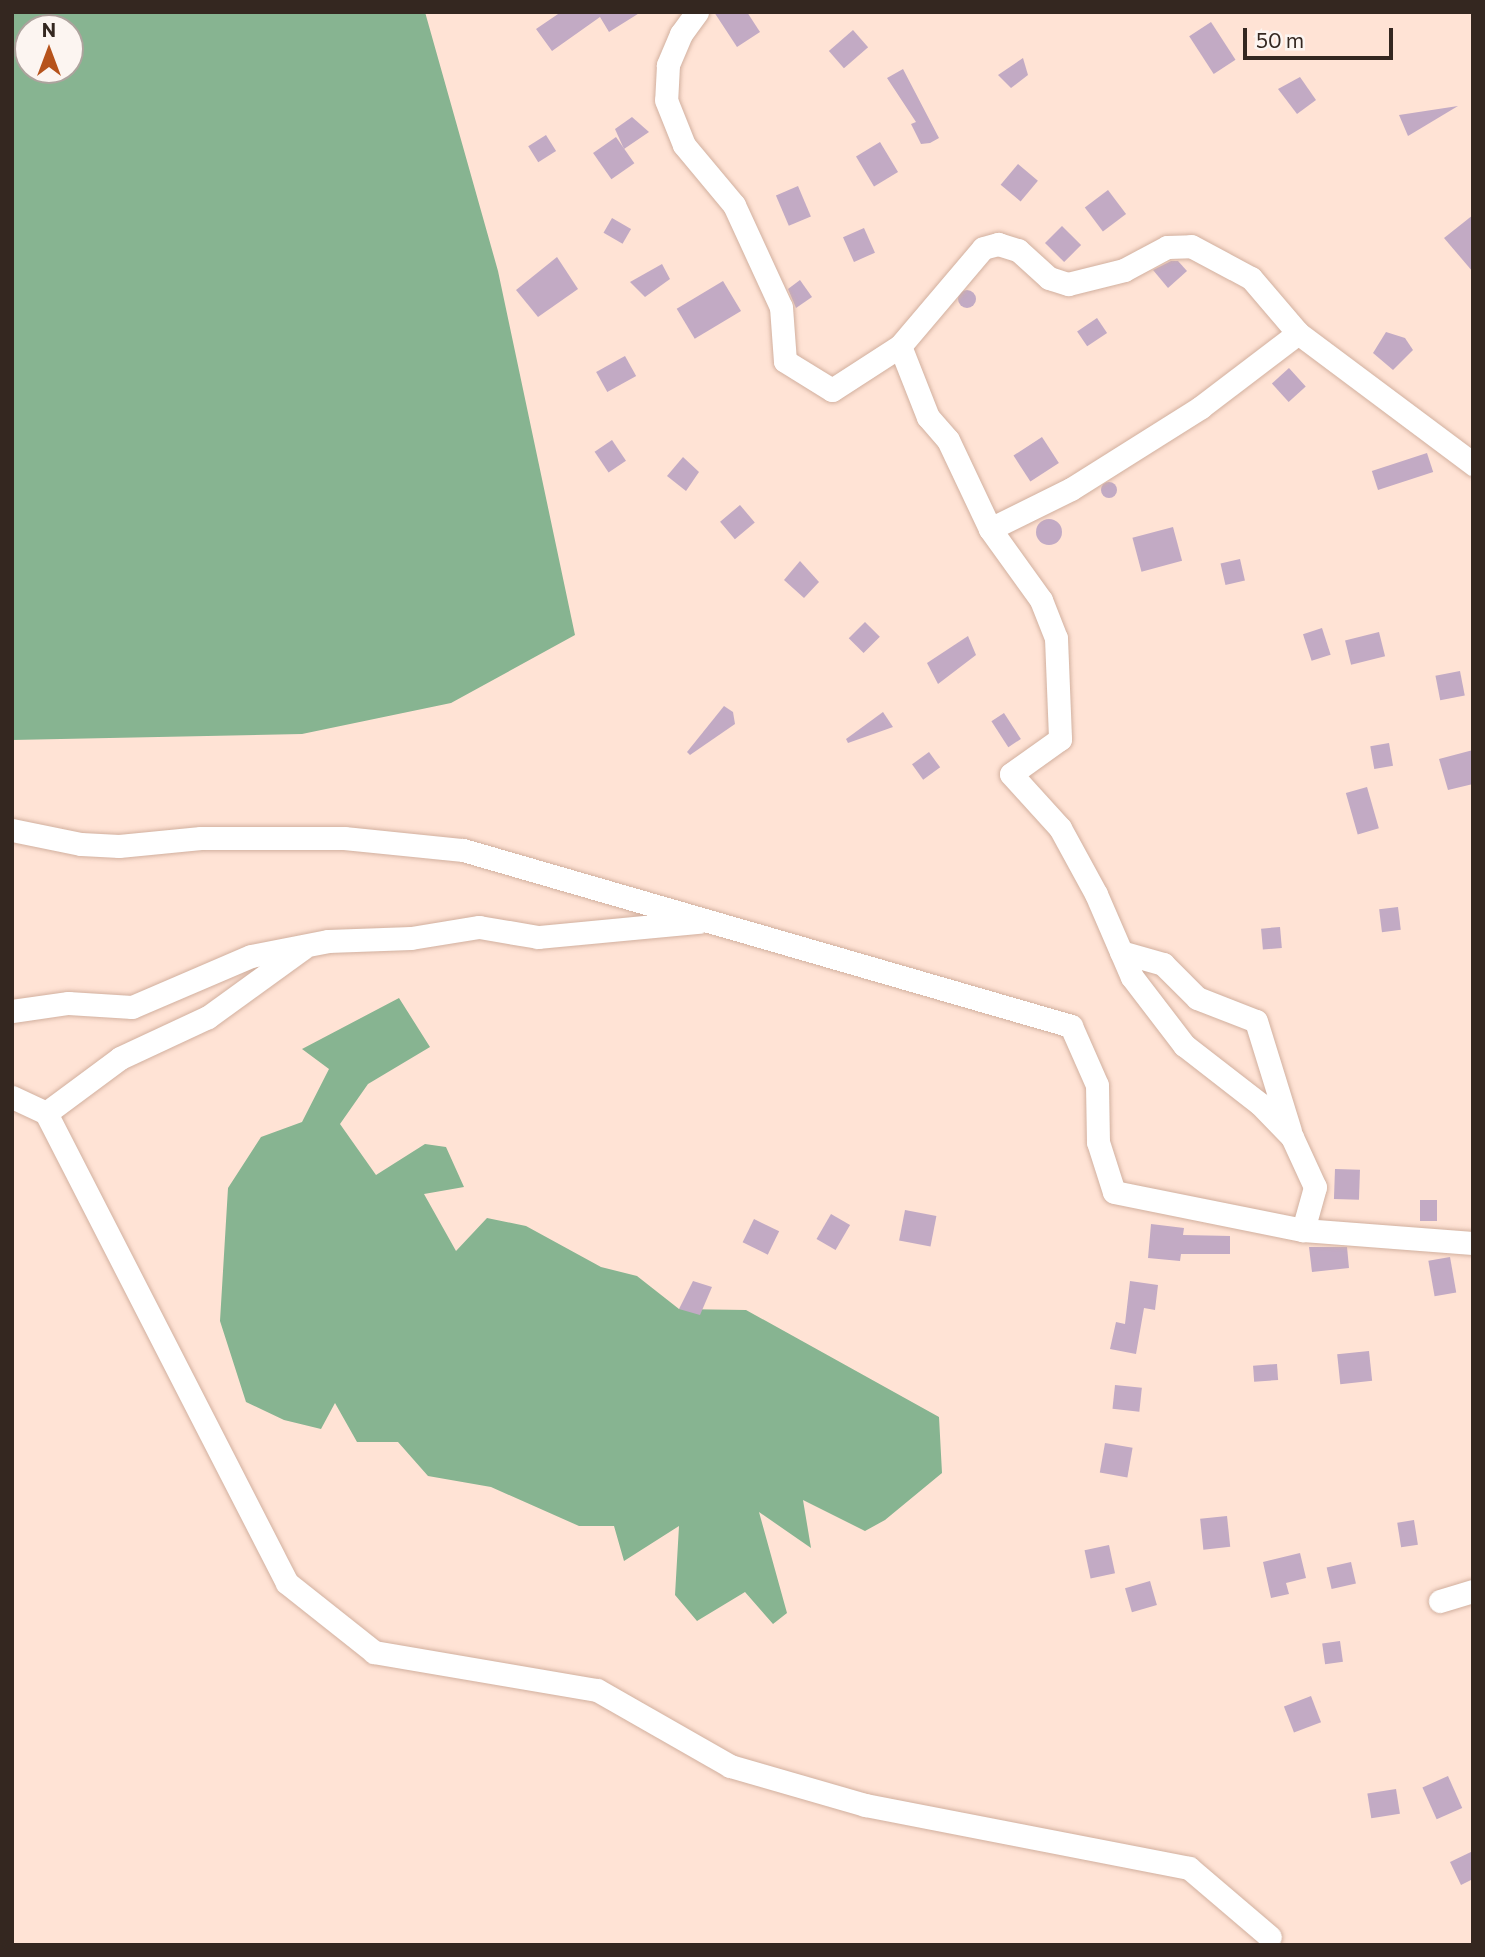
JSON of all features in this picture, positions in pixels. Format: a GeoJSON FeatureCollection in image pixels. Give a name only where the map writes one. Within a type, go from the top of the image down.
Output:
{"type":"FeatureCollection","features":[{"type":"Feature","properties":{"kind":"street"},"geometry":{"type":"LineString","coordinates":[[697,12],[681,34],[668,65],[667,100],[684,145],[734,205],[781,307],[785,361],[832,390],[900,346],[983,247],[998,244],[1018,250],[1049,278],[1068,284],[1124,270],[1167,247],[1191,246],[1251,278],[1298,333],[1473,464]]}},
{"type":"Feature","properties":{"kind":"street"},"geometry":{"type":"LineString","coordinates":[[989,530],[1071,489],[1201,407],[1298,333]]}},
{"type":"Feature","properties":{"kind":"street"},"geometry":{"type":"LineString","coordinates":[[900,346],[928,417],[948,440],[989,530],[1041,600],[1056,638],[1060,739],[1012,774],[1060,828],[1132,977],[1184,1045],[1260,1104],[1292,1136]]}},
{"type":"Feature","properties":{"kind":"street"},"geometry":{"type":"LineString","coordinates":[[12,830],[81,844],[119,846],[201,838],[344,838],[463,849],[1071,1026],[1097,1085],[1098,1142],[1114,1192],[1303,1230],[1473,1243]]}},
{"type":"Feature","properties":{"kind":"street"},"geometry":{"type":"LineString","coordinates":[[12,1011],[68,1003],[132,1007],[251,956],[309,945],[411,938],[479,927],[538,937],[710,921]]}},
{"type":"Feature","properties":{"kind":"street"},"geometry":{"type":"LineString","coordinates":[[46,1112],[120,1058],[208,1017],[309,945]]}},
{"type":"Feature","properties":{"kind":"street"},"geometry":{"type":"LineString","coordinates":[[1121,952],[1163,964],[1197,998],[1256,1021],[1292,1136],[1315,1187],[1303,1230]]}},
{"type":"Feature","properties":{"kind":"street"},"geometry":{"type":"LineString","coordinates":[[12,1097],[46,1112],[287,1583],[374,1653],[597,1689],[730,1766],[866,1805],[1189,1868],[1270,1937]]}},
{"type":"Feature","properties":{"kind":"street"},"geometry":{"type":"LineString","coordinates":[[1440,1601],[1473,1591]]}},
{"type":"Feature","properties":{"kind":"green space"},"geometry":{"type":"Polygon","coordinates":[[[12,12],[425,12],[498,271],[575,635],[451,703],[302,734],[12,740],[12,12]]]}},
{"type":"Feature","properties":{"kind":"green space"},"geometry":{"type":"Polygon","coordinates":[[[399,998],[430,1047],[368,1084],[340,1124],[376,1175],[425,1144],[446,1147],[464,1187],[424,1194],[456,1251],[487,1218],[526,1226],[601,1267],[637,1276],[679,1309],[746,1310],[939,1417],[942,1473],[885,1520],[865,1531],[803,1500],[811,1548],[759,1512],[787,1613],[773,1624],[745,1592],[697,1621],[675,1595],[679,1526],[624,1561],[614,1526],[579,1526],[491,1487],[428,1476],[398,1442],[357,1442],[335,1403],[321,1429],[284,1420],[246,1402],[220,1321],[228,1188],[261,1137],[302,1122],[329,1069],[302,1049],[399,998]]]}},
{"type":"Feature","properties":{"kind":"building"},"geometry":{"type":"Polygon","coordinates":[[[561,12],[641,12],[609,32],[600,17],[552,51],[536,29],[561,12]]]}},
{"type":"Feature","properties":{"kind":"building"},"geometry":{"type":"Polygon","coordinates":[[[714,12],[747,12],[760,32],[737,47],[714,12]]]}},
{"type":"Feature","properties":{"kind":"building"},"geometry":{"type":"Polygon","coordinates":[[[1211,22],[1236,60],[1214,74],[1189,36],[1211,22]]]}},
{"type":"Feature","properties":{"kind":"building"},"geometry":{"type":"Polygon","coordinates":[[[853,30],[868,47],[844,68],[829,51],[853,30]]]}},
{"type":"Feature","properties":{"kind":"building"},"geometry":{"type":"Polygon","coordinates":[[[1023,58],[1028,75],[1011,88],[998,75],[1023,58]]]}},
{"type":"Feature","properties":{"kind":"building"},"geometry":{"type":"Polygon","coordinates":[[[903,69],[939,138],[930,143],[921,144],[911,124],[916,122],[887,78],[903,69]]]}},
{"type":"Feature","properties":{"kind":"building"},"geometry":{"type":"Polygon","coordinates":[[[1300,77],[1316,100],[1297,114],[1278,89],[1300,77]]]}},
{"type":"Feature","properties":{"kind":"building"},"geometry":{"type":"Polygon","coordinates":[[[1458,106],[1408,136],[1399,115],[1458,106]]]}},
{"type":"Feature","properties":{"kind":"building"},"geometry":{"type":"Polygon","coordinates":[[[632,117],[649,132],[624,149],[615,129],[632,117]]]}},
{"type":"Feature","properties":{"kind":"building"},"geometry":{"type":"Polygon","coordinates":[[[546,135],[556,151],[538,162],[528,146],[546,135]]]}},
{"type":"Feature","properties":{"kind":"building"},"geometry":{"type":"Polygon","coordinates":[[[616,137],[634,163],[611,179],[593,153],[616,137]]]}},
{"type":"Feature","properties":{"kind":"building"},"geometry":{"type":"Polygon","coordinates":[[[880,142],[898,172],[874,186],[856,156],[880,142]]]}},
{"type":"Feature","properties":{"kind":"building"},"geometry":{"type":"Polygon","coordinates":[[[1018,164],[1038,181],[1021,201],[1001,185],[1018,164]]]}},
{"type":"Feature","properties":{"kind":"building"},"geometry":{"type":"Polygon","coordinates":[[[798,186],[811,216],[789,226],[776,195],[798,186]]]}},
{"type":"Feature","properties":{"kind":"building"},"geometry":{"type":"Polygon","coordinates":[[[1108,190],[1126,214],[1103,231],[1085,207],[1108,190]]]}},
{"type":"Feature","properties":{"kind":"building"},"geometry":{"type":"Polygon","coordinates":[[[1473,215],[1473,272],[1444,238],[1473,215]]]}},
{"type":"Feature","properties":{"kind":"building"},"geometry":{"type":"Polygon","coordinates":[[[612,218],[631,229],[623,244],[604,233],[612,218]]]}},
{"type":"Feature","properties":{"kind":"building"},"geometry":{"type":"Polygon","coordinates":[[[1062,226],[1081,245],[1064,262],[1045,243],[1062,226]]]}},
{"type":"Feature","properties":{"kind":"building"},"geometry":{"type":"Polygon","coordinates":[[[864,228],[875,253],[854,262],[843,237],[864,228]]]}},
{"type":"Feature","properties":{"kind":"building"},"geometry":{"type":"Polygon","coordinates":[[[557,257],[578,289],[538,317],[516,290],[557,257]]]}},
{"type":"Feature","properties":{"kind":"building"},"geometry":{"type":"Polygon","coordinates":[[[1171,261],[1178,261],[1187,271],[1168,288],[1153,270],[1171,261]]]}},
{"type":"Feature","properties":{"kind":"building"},"geometry":{"type":"Polygon","coordinates":[[[662,264],[670,279],[645,297],[630,282],[662,264]]]}},
{"type":"Feature","properties":{"kind":"building"},"geometry":{"type":"Polygon","coordinates":[[[800,280],[812,297],[796,308],[788,289],[800,280]]]}},
{"type":"Feature","properties":{"kind":"building"},"geometry":{"type":"Polygon","coordinates":[[[723,281],[741,311],[695,339],[677,309],[723,281]]]}},
{"type":"Feature","properties":{"kind":"building"},"geometry":{"type":"Polygon","coordinates":[[[967,290],[973,293],[976,299],[973,305],[967,308],[961,305],[958,299],[961,293],[967,290]]]}},
{"type":"Feature","properties":{"kind":"building"},"geometry":{"type":"Polygon","coordinates":[[[1097,318],[1107,333],[1087,346],[1077,331],[1097,318]]]}},
{"type":"Feature","properties":{"kind":"building"},"geometry":{"type":"Polygon","coordinates":[[[1386,332],[1405,338],[1413,350],[1393,370],[1373,353],[1386,332]]]}},
{"type":"Feature","properties":{"kind":"building"},"geometry":{"type":"Polygon","coordinates":[[[625,356],[636,376],[607,392],[596,372],[625,356]]]}},
{"type":"Feature","properties":{"kind":"building"},"geometry":{"type":"Polygon","coordinates":[[[1289,368],[1306,387],[1289,402],[1272,383],[1289,368]]]}},
{"type":"Feature","properties":{"kind":"building"},"geometry":{"type":"Polygon","coordinates":[[[1042,437],[1059,463],[1030,482],[1013,456],[1042,437]]]}},
{"type":"Feature","properties":{"kind":"building"},"geometry":{"type":"Polygon","coordinates":[[[612,440],[626,461],[609,472],[595,452],[612,440]]]}},
{"type":"Feature","properties":{"kind":"building"},"geometry":{"type":"Polygon","coordinates":[[[1427,453],[1433,472],[1378,490],[1372,471],[1427,453]]]}},
{"type":"Feature","properties":{"kind":"building"},"geometry":{"type":"Polygon","coordinates":[[[683,457],[699,472],[686,491],[667,476],[683,457]]]}},
{"type":"Feature","properties":{"kind":"building"},"geometry":{"type":"Polygon","coordinates":[[[1106,482],[1112,482],[1117,490],[1115,496],[1106,498],[1101,493],[1101,487],[1106,482]]]}},
{"type":"Feature","properties":{"kind":"building"},"geometry":{"type":"Polygon","coordinates":[[[740,505],[755,523],[735,539],[720,522],[740,505]]]}},
{"type":"Feature","properties":{"kind":"building"},"geometry":{"type":"Polygon","coordinates":[[[1049,519],[1058,523],[1062,532],[1058,541],[1049,545],[1040,541],[1036,532],[1040,523],[1049,519]]]}},
{"type":"Feature","properties":{"kind":"building"},"geometry":{"type":"Polygon","coordinates":[[[1173,527],[1182,561],[1141,572],[1132,538],[1173,527]]]}},
{"type":"Feature","properties":{"kind":"building"},"geometry":{"type":"Polygon","coordinates":[[[1240,559],[1245,580],[1225,585],[1221,563],[1240,559]]]}},
{"type":"Feature","properties":{"kind":"building"},"geometry":{"type":"Polygon","coordinates":[[[800,561],[819,582],[804,598],[784,580],[800,561]]]}},
{"type":"Feature","properties":{"kind":"building"},"geometry":{"type":"Polygon","coordinates":[[[865,622],[880,637],[864,653],[849,638],[865,622]]]}},
{"type":"Feature","properties":{"kind":"building"},"geometry":{"type":"Polygon","coordinates":[[[1322,628],[1331,655],[1312,661],[1303,634],[1322,628]]]}},
{"type":"Feature","properties":{"kind":"building"},"geometry":{"type":"Polygon","coordinates":[[[1379,632],[1385,656],[1351,665],[1345,640],[1379,632]]]}},
{"type":"Feature","properties":{"kind":"building"},"geometry":{"type":"Polygon","coordinates":[[[968,636],[976,655],[938,684],[927,663],[968,636]]]}},
{"type":"Feature","properties":{"kind":"building"},"geometry":{"type":"Polygon","coordinates":[[[1460,671],[1465,696],[1440,700],[1435,676],[1460,671]]]}},
{"type":"Feature","properties":{"kind":"building"},"geometry":{"type":"Polygon","coordinates":[[[724,706],[733,712],[735,724],[690,755],[687,752],[724,706]]]}},
{"type":"Feature","properties":{"kind":"building"},"geometry":{"type":"Polygon","coordinates":[[[883,712],[893,727],[848,743],[846,739],[883,712]]]}},
{"type":"Feature","properties":{"kind":"building"},"geometry":{"type":"Polygon","coordinates":[[[1004,713],[1021,739],[1008,747],[991,721],[1004,713]]]}},
{"type":"Feature","properties":{"kind":"building"},"geometry":{"type":"Polygon","coordinates":[[[1389,743],[1393,766],[1374,769],[1370,746],[1389,743]]]}},
{"type":"Feature","properties":{"kind":"building"},"geometry":{"type":"Polygon","coordinates":[[[1473,750],[1473,784],[1448,790],[1439,759],[1473,750]]]}},
{"type":"Feature","properties":{"kind":"building"},"geometry":{"type":"Polygon","coordinates":[[[929,752],[940,767],[923,780],[912,764],[929,752]]]}},
{"type":"Feature","properties":{"kind":"building"},"geometry":{"type":"Polygon","coordinates":[[[1367,787],[1379,828],[1358,834],[1346,793],[1367,787]]]}},
{"type":"Feature","properties":{"kind":"building"},"geometry":{"type":"Polygon","coordinates":[[[1398,907],[1401,930],[1382,932],[1379,909],[1398,907]]]}},
{"type":"Feature","properties":{"kind":"building"},"geometry":{"type":"Polygon","coordinates":[[[1280,927],[1282,948],[1263,950],[1261,929],[1280,927]]]}},
{"type":"Feature","properties":{"kind":"building"},"geometry":{"type":"Polygon","coordinates":[[[1335,1169],[1360,1170],[1359,1200],[1334,1199],[1335,1169]]]}},
{"type":"Feature","properties":{"kind":"building"},"geometry":{"type":"Polygon","coordinates":[[[1420,1200],[1437,1200],[1437,1221],[1420,1221],[1420,1200]]]}},
{"type":"Feature","properties":{"kind":"building"},"geometry":{"type":"Polygon","coordinates":[[[905,1210],[936,1216],[930,1247],[899,1240],[905,1210]]]}},
{"type":"Feature","properties":{"kind":"building"},"geometry":{"type":"Polygon","coordinates":[[[831,1214],[850,1225],[836,1250],[816,1239],[831,1214]]]}},
{"type":"Feature","properties":{"kind":"building"},"geometry":{"type":"Polygon","coordinates":[[[754,1219],[779,1231],[768,1255],[743,1242],[754,1219]]]}},
{"type":"Feature","properties":{"kind":"building"},"geometry":{"type":"Polygon","coordinates":[[[1151,1224],[1184,1228],[1183,1235],[1230,1236],[1230,1254],[1181,1254],[1180,1261],[1148,1258],[1151,1224]]]}},
{"type":"Feature","properties":{"kind":"building"},"geometry":{"type":"Polygon","coordinates":[[[1309,1247],[1347,1247],[1349,1268],[1312,1272],[1309,1247]]]}},
{"type":"Feature","properties":{"kind":"building"},"geometry":{"type":"Polygon","coordinates":[[[1450,1257],[1456,1292],[1435,1296],[1428,1261],[1450,1257]]]}},
{"type":"Feature","properties":{"kind":"building"},"geometry":{"type":"Polygon","coordinates":[[[693,1281],[712,1287],[700,1315],[679,1309],[693,1281]]]}},
{"type":"Feature","properties":{"kind":"building"},"geometry":{"type":"Polygon","coordinates":[[[1130,1281],[1158,1285],[1155,1310],[1144,1308],[1136,1354],[1110,1349],[1116,1322],[1125,1324],[1130,1281]]]}},
{"type":"Feature","properties":{"kind":"building"},"geometry":{"type":"Polygon","coordinates":[[[1369,1351],[1372,1381],[1340,1384],[1337,1354],[1369,1351]]]}},
{"type":"Feature","properties":{"kind":"building"},"geometry":{"type":"Polygon","coordinates":[[[1277,1364],[1278,1380],[1254,1382],[1253,1366],[1277,1364]]]}},
{"type":"Feature","properties":{"kind":"building"},"geometry":{"type":"Polygon","coordinates":[[[1115,1385],[1142,1388],[1139,1412],[1112,1409],[1115,1385]]]}},
{"type":"Feature","properties":{"kind":"building"},"geometry":{"type":"Polygon","coordinates":[[[1105,1443],[1133,1448],[1127,1477],[1100,1473],[1105,1443]]]}},
{"type":"Feature","properties":{"kind":"building"},"geometry":{"type":"Polygon","coordinates":[[[1227,1516],[1230,1547],[1203,1550],[1200,1519],[1227,1516]]]}},
{"type":"Feature","properties":{"kind":"building"},"geometry":{"type":"Polygon","coordinates":[[[1414,1520],[1418,1545],[1401,1547],[1397,1523],[1414,1520]]]}},
{"type":"Feature","properties":{"kind":"building"},"geometry":{"type":"Polygon","coordinates":[[[1109,1545],[1115,1573],[1091,1579],[1085,1550],[1109,1545]]]}},
{"type":"Feature","properties":{"kind":"building"},"geometry":{"type":"Polygon","coordinates":[[[1300,1553],[1306,1578],[1286,1583],[1289,1594],[1271,1598],[1263,1562],[1300,1553]]]}},
{"type":"Feature","properties":{"kind":"building"},"geometry":{"type":"Polygon","coordinates":[[[1351,1562],[1356,1583],[1332,1589],[1327,1568],[1351,1562]]]}},
{"type":"Feature","properties":{"kind":"building"},"geometry":{"type":"Polygon","coordinates":[[[1150,1581],[1157,1605],[1132,1612],[1125,1588],[1150,1581]]]}},
{"type":"Feature","properties":{"kind":"building"},"geometry":{"type":"Polygon","coordinates":[[[1340,1641],[1343,1662],[1325,1664],[1322,1644],[1340,1641]]]}},
{"type":"Feature","properties":{"kind":"building"},"geometry":{"type":"Polygon","coordinates":[[[1311,1696],[1321,1722],[1294,1733],[1284,1706],[1311,1696]]]}},
{"type":"Feature","properties":{"kind":"building"},"geometry":{"type":"Polygon","coordinates":[[[1448,1776],[1462,1808],[1437,1819],[1422,1787],[1448,1776]]]}},
{"type":"Feature","properties":{"kind":"building"},"geometry":{"type":"Polygon","coordinates":[[[1396,1789],[1400,1814],[1371,1818],[1367,1794],[1396,1789]]]}},
{"type":"Feature","properties":{"kind":"building"},"geometry":{"type":"Polygon","coordinates":[[[1473,1851],[1473,1879],[1461,1885],[1450,1862],[1473,1851]]]}}]}
